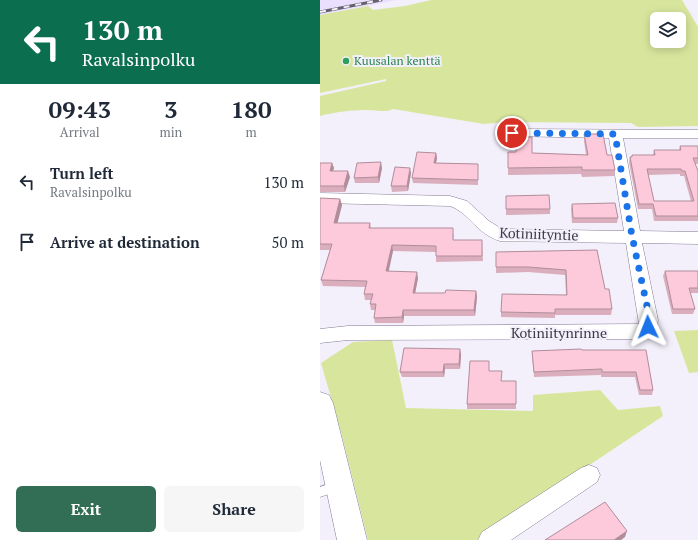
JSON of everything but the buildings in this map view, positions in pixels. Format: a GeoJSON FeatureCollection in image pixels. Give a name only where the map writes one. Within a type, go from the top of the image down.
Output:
{"type":"FeatureCollection","features":[{"type":"Feature","properties":{"kind":"street"},"geometry":{"type":"LineString","coordinates":[[512,133],[698,134]]}},
{"type":"Feature","properties":{"kind":"street","name":"Kotiniitynrinne"},"geometry":{"type":"LineString","coordinates":[[320,336],[348,333],[642,332],[648,327],[650,320],[632,236],[615,134]]}},
{"type":"Feature","properties":{"kind":"street","name":"Kotiniityntie"},"geometry":{"type":"LineString","coordinates":[[320,198],[446,200],[464,206],[484,228],[500,235],[698,238]]}},
{"type":"Feature","properties":{"kind":"street"},"geometry":{"type":"LineString","coordinates":[[320,403],[330,488],[352,540]]}},
{"type":"Feature","properties":{"kind":"street"},"geometry":{"type":"LineString","coordinates":[[490,540],[589,475]]}},
{"type":"Feature","properties":{"kind":"shaded area"},"geometry":{"type":"Polygon","coordinates":[[[320,0],[397,0],[320,15],[320,0]]]}},
{"type":"Feature","properties":{"kind":"green space"},"geometry":{"type":"Polygon","coordinates":[[[431,0],[682,0],[698,27],[698,126],[638,127],[631,123],[506,122],[484,124],[393,109],[384,111],[350,111],[320,116],[320,96],[386,81],[386,79],[320,93],[320,15],[368,6],[373,10],[405,6],[431,0]]]}},
{"type":"Feature","properties":{"kind":"green space"},"geometry":{"type":"Polygon","coordinates":[[[698,330],[698,372],[689,373],[674,331],[698,330]]]}},
{"type":"Feature","properties":{"kind":"green space"},"geometry":{"type":"Polygon","coordinates":[[[392,340],[406,408],[533,411],[533,395],[600,390],[618,410],[660,406],[663,416],[477,540],[368,540],[341,432],[321,363],[353,342],[392,340]]]}},
{"type":"Feature","properties":{"kind":"railway"},"geometry":{"type":"LineString","coordinates":[[320,12],[381,0]]}},
{"type":"Feature","properties":{"kind":"place","name":"Kuusalan kenttä"},"geometry":{"type":"Point","coordinates":[346,61]}},
{"type":"Feature","properties":{"kind":"route"},"geometry":{"type":"LineString","coordinates":[[512,133],[615,134],[632,236],[650,320],[648,327]]}}]}
